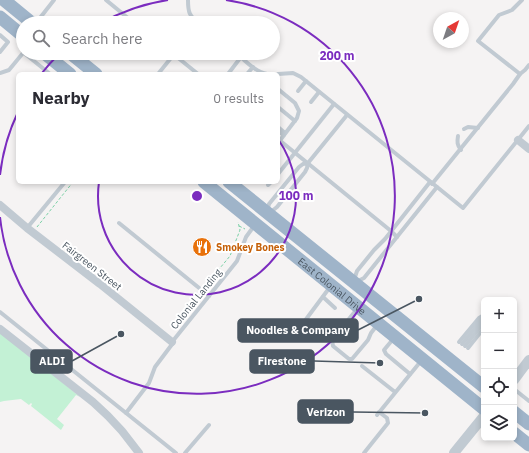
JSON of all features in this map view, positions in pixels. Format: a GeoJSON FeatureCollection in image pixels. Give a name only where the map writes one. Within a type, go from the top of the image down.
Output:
{"type":"FeatureCollection","features":[{"type":"Feature","properties":{"kind":"highway"},"geometry":{"type":"LineString","coordinates":[[4,0],[23,16]]}},
{"type":"Feature","properties":{"kind":"highway"},"geometry":{"type":"LineString","coordinates":[[0,17],[14,37]]}},
{"type":"Feature","properties":{"kind":"highway"},"geometry":{"type":"LineString","coordinates":[[53,60],[68,72]]}},
{"type":"Feature","properties":{"kind":"highway"},"geometry":{"type":"LineString","coordinates":[[64,60],[79,72]]}},
{"type":"Feature","properties":{"kind":"highway"},"geometry":{"type":"LineString","coordinates":[[79,60],[94,72]]}},
{"type":"Feature","properties":{"kind":"highway","name":"East Colonial Drive"},"geometry":{"type":"LineString","coordinates":[[206,184],[481,407]]}},
{"type":"Feature","properties":{"kind":"highway","name":"East Colonial Drive"},"geometry":{"type":"LineString","coordinates":[[232,184],[481,385]]}},
{"type":"Feature","properties":{"kind":"highway"},"geometry":{"type":"LineString","coordinates":[[517,414],[529,424]]}},
{"type":"Feature","properties":{"kind":"highway"},"geometry":{"type":"LineString","coordinates":[[517,435],[529,445]]}},
{"type":"Feature","properties":{"kind":"street"},"geometry":{"type":"LineString","coordinates":[[518,140],[529,149]]}},
{"type":"Feature","properties":{"kind":"street","name":"Fairgreen Street"},"geometry":{"type":"LineString","coordinates":[[0,205],[172,343]]}},
{"type":"Feature","properties":{"kind":"street"},"geometry":{"type":"LineString","coordinates":[[256,224],[267,212]]}},
{"type":"Feature","properties":{"kind":"street"},"geometry":{"type":"LineString","coordinates":[[0,329],[89,398],[122,431],[139,453]]}},
{"type":"Feature","properties":{"kind":"street"},"geometry":{"type":"LineString","coordinates":[[517,376],[529,360]]}},
{"type":"Feature","properties":{"kind":"street"},"geometry":{"type":"LineString","coordinates":[[454,453],[481,420]]}},
{"type":"Feature","properties":{"kind":"lane"},"geometry":{"type":"LineString","coordinates":[[41,16],[54,0]]}},
{"type":"Feature","properties":{"kind":"lane"},"geometry":{"type":"LineString","coordinates":[[106,0],[125,16]]}},
{"type":"Feature","properties":{"kind":"lane"},"geometry":{"type":"LineString","coordinates":[[188,0],[191,16]]}},
{"type":"Feature","properties":{"kind":"lane"},"geometry":{"type":"LineString","coordinates":[[520,74],[478,41],[499,15],[512,10],[522,0]]}},
{"type":"Feature","properties":{"kind":"lane"},"geometry":{"type":"LineString","coordinates":[[0,35],[14,37]]}},
{"type":"Feature","properties":{"kind":"lane"},"geometry":{"type":"LineString","coordinates":[[0,52],[14,37]]}},
{"type":"Feature","properties":{"kind":"lane"},"geometry":{"type":"LineString","coordinates":[[0,73],[9,70],[18,60]]}},
{"type":"Feature","properties":{"kind":"lane"},"geometry":{"type":"LineString","coordinates":[[33,60],[48,72]]}},
{"type":"Feature","properties":{"kind":"lane"},"geometry":{"type":"LineString","coordinates":[[160,72],[169,60]]}},
{"type":"Feature","properties":{"kind":"lane"},"geometry":{"type":"LineString","coordinates":[[181,60],[196,72]]}},
{"type":"Feature","properties":{"kind":"lane"},"geometry":{"type":"LineString","coordinates":[[230,72],[240,60]]}},
{"type":"Feature","properties":{"kind":"lane"},"geometry":{"type":"LineString","coordinates":[[245,60],[262,72]]}},
{"type":"Feature","properties":{"kind":"lane"},"geometry":{"type":"LineString","coordinates":[[354,283],[357,271],[460,150],[514,84],[520,74],[529,65]]}},
{"type":"Feature","properties":{"kind":"lane"},"geometry":{"type":"LineString","coordinates":[[249,72],[253,67]]}},
{"type":"Feature","properties":{"kind":"lane"},"geometry":{"type":"LineString","coordinates":[[280,74],[293,73],[306,81],[463,208],[529,126]]}},
{"type":"Feature","properties":{"kind":"lane"},"geometry":{"type":"LineString","coordinates":[[298,91],[306,81]]}},
{"type":"Feature","properties":{"kind":"lane"},"geometry":{"type":"LineString","coordinates":[[280,91],[295,103],[298,108],[298,116],[281,138],[295,152],[397,237]]}},
{"type":"Feature","properties":{"kind":"lane"},"geometry":{"type":"LineString","coordinates":[[311,102],[319,92]]}},
{"type":"Feature","properties":{"kind":"lane"},"geometry":{"type":"LineString","coordinates":[[280,171],[334,104]]}},
{"type":"Feature","properties":{"kind":"lane"},"geometry":{"type":"LineString","coordinates":[[280,109],[294,121]]}},
{"type":"Feature","properties":{"kind":"lane"},"geometry":{"type":"LineString","coordinates":[[308,163],[299,167],[269,204],[267,212],[272,211],[277,207],[305,172],[308,163],[347,115]]}},
{"type":"Feature","properties":{"kind":"lane"},"geometry":{"type":"LineString","coordinates":[[464,129],[468,127],[478,128]]}},
{"type":"Feature","properties":{"kind":"lane"},"geometry":{"type":"LineString","coordinates":[[458,136],[457,141],[460,150]]}},
{"type":"Feature","properties":{"kind":"lane"},"geometry":{"type":"LineString","coordinates":[[30,230],[64,184]]}},
{"type":"Feature","properties":{"kind":"lane"},"geometry":{"type":"LineString","coordinates":[[354,283],[364,278],[437,187]]}},
{"type":"Feature","properties":{"kind":"lane"},"geometry":{"type":"LineString","coordinates":[[120,223],[209,296]]}},
{"type":"Feature","properties":{"kind":"lane","name":"Colonial Landing"},"geometry":{"type":"LineString","coordinates":[[126,413],[149,383],[155,367],[172,343],[237,261],[246,237],[256,224]]}},
{"type":"Feature","properties":{"kind":"lane"},"geometry":{"type":"LineString","coordinates":[[309,328],[304,322],[332,285]]}},
{"type":"Feature","properties":{"kind":"lane"},"geometry":{"type":"LineString","coordinates":[[322,297],[335,308]]}},
{"type":"Feature","properties":{"kind":"lane"},"geometry":{"type":"LineString","coordinates":[[359,307],[332,340],[333,346],[349,359],[352,359],[368,340],[371,333],[379,323]]}},
{"type":"Feature","properties":{"kind":"lane"},"geometry":{"type":"LineString","coordinates":[[0,312],[176,453]]}},
{"type":"Feature","properties":{"kind":"lane"},"geometry":{"type":"LineString","coordinates":[[463,345],[479,318],[481,317]]}},
{"type":"Feature","properties":{"kind":"lane"},"geometry":{"type":"LineString","coordinates":[[463,345],[481,325]]}},
{"type":"Feature","properties":{"kind":"lane"},"geometry":{"type":"LineString","coordinates":[[463,345],[481,330]]}},
{"type":"Feature","properties":{"kind":"lane"},"geometry":{"type":"LineString","coordinates":[[395,337],[384,350],[386,354],[410,374]]}},
{"type":"Feature","properties":{"kind":"lane"},"geometry":{"type":"LineString","coordinates":[[364,453],[388,423],[387,418],[378,413],[422,359]]}},
{"type":"Feature","properties":{"kind":"lane"},"geometry":{"type":"LineString","coordinates":[[362,366],[395,392]]}},
{"type":"Feature","properties":{"kind":"lane"},"geometry":{"type":"LineString","coordinates":[[517,391],[529,401]]}},
{"type":"Feature","properties":{"kind":"lane"},"geometry":{"type":"LineString","coordinates":[[185,453],[209,425]]}},
{"type":"Feature","properties":{"kind":"path"},"geometry":{"type":"LineString","coordinates":[[30,230],[71,184]]}},
{"type":"Feature","properties":{"kind":"path"},"geometry":{"type":"LineString","coordinates":[[205,287],[230,256],[240,230],[238,221]]}},
{"type":"Feature","properties":{"kind":"green space"},"geometry":{"type":"Polygon","coordinates":[[[0,331],[80,397],[76,395],[57,419],[64,425],[61,430],[31,406],[31,403],[29,405],[21,399],[0,402],[0,331]]]}},
{"type":"Feature","properties":{"kind":"place","name":"Smokey Bones"},"geometry":{"type":"Point","coordinates":[202,247]}},
{"type":"Feature","properties":{"kind":"place","name":"Noodles & Company"},"geometry":{"type":"Point","coordinates":[419,299]}},
{"type":"Feature","properties":{"kind":"place","name":"ALDI"},"geometry":{"type":"Point","coordinates":[121,334]}},
{"type":"Feature","properties":{"kind":"place","name":"Firestone"},"geometry":{"type":"Point","coordinates":[380,363]}},
{"type":"Feature","properties":{"kind":"place","name":"Verizon"},"geometry":{"type":"Point","coordinates":[425,413]}}]}
